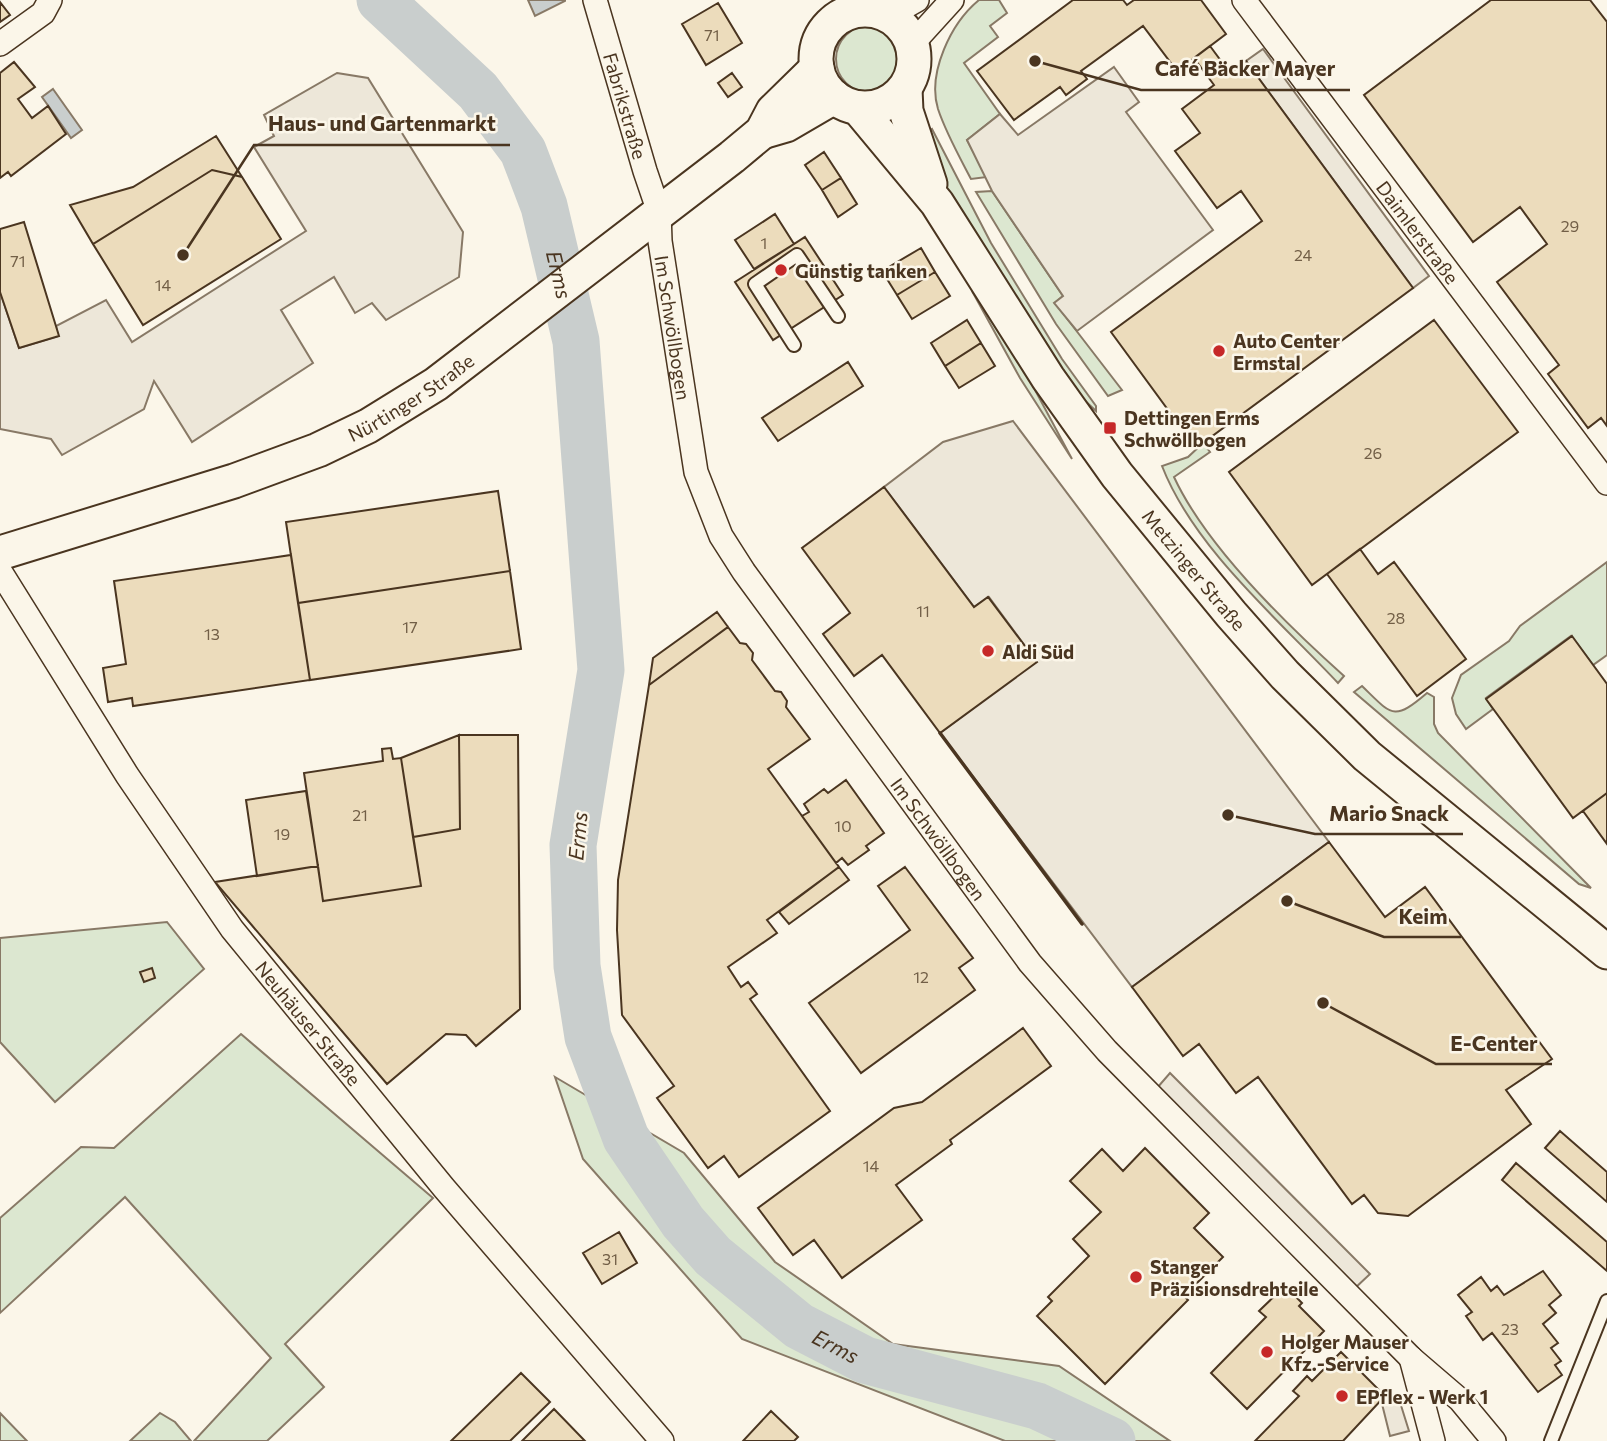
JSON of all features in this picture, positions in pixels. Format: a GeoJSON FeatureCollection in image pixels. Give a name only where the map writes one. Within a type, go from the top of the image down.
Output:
{"type":"FeatureCollection","features":[{"type":"Feature","properties":{"kind":"street"},"geometry":{"type":"LineString","coordinates":[[0,44],[43,13],[50,0]]}},
{"type":"Feature","properties":{"kind":"street","name":"Fabrikstraße"},"geometry":{"type":"LineString","coordinates":[[595,0],[659,212]]}},
{"type":"Feature","properties":{"kind":"street"},"geometry":{"type":"LineString","coordinates":[[817,68],[821,16],[841,17],[880,6],[903,27],[912,44],[952,0]]}},
{"type":"Feature","properties":{"kind":"street","name":"Daimlerstraße"},"geometry":{"type":"LineString","coordinates":[[1244,0],[1602,471]]}},
{"type":"Feature","properties":{"kind":"street","name":"Metzinger Straße"},"geometry":{"type":"LineString","coordinates":[[912,44],[915,62],[905,89],[906,110],[937,203]]}},
{"type":"Feature","properties":{"kind":"street","name":"Nürtinger Straße"},"geometry":{"type":"LineString","coordinates":[[762,132],[773,111],[817,68]]}},
{"type":"Feature","properties":{"kind":"street","name":"Metzinger Straße"},"geometry":{"type":"LineString","coordinates":[[817,68],[824,86],[846,102],[937,203],[1075,418],[1144,510],[1231,614],[1294,684],[1367,756],[1607,952]]}},
{"type":"Feature","properties":{"kind":"street"},"geometry":{"type":"LineString","coordinates":[[846,102],[881,106],[905,89]]}},
{"type":"Feature","properties":{"kind":"street","name":"Nürtinger Straße"},"geometry":{"type":"LineString","coordinates":[[0,553],[234,481],[318,450],[368,426],[412,399],[510,328],[762,132],[846,102]]}},
{"type":"Feature","properties":{"kind":"street","name":"Im Schwöllbogen"},"geometry":{"type":"LineString","coordinates":[[659,212],[660,241],[696,472],[721,536],[744,572],[1030,963],[1107,1051],[1411,1358],[1460,1400],[1494,1441]]}},
{"type":"Feature","properties":{"kind":"street","name":"Neuhäuser Straße"},"geometry":{"type":"LineString","coordinates":[[0,571],[127,775],[232,929],[436,1179],[662,1441]]}},
{"type":"Feature","properties":{"kind":"street","name":"Im Schwöllbogen"},"geometry":{"type":"LineString","coordinates":[[1411,1358],[1433,1441]]}},
{"type":"Feature","properties":{"kind":"lane"},"geometry":{"type":"LineString","coordinates":[[794,345],[755,284],[797,255],[838,316]]}},
{"type":"Feature","properties":{"kind":"lane"},"geometry":{"type":"LineString","coordinates":[[1551,1441],[1607,1301]]}},
{"type":"Feature","properties":{"kind":"green space"},"geometry":{"type":"Polygon","coordinates":[[[979,0],[999,0],[1007,13],[990,26],[998,37],[964,63],[1000,114],[967,140],[987,177],[971,179],[949,136],[935,95],[944,50],[959,22],[979,0]]]}},
{"type":"Feature","properties":{"kind":"green space"},"geometry":{"type":"Polygon","coordinates":[[[870,25],[883,28],[894,35],[901,46],[904,59],[901,72],[894,83],[883,90],[870,93],[857,90],[846,83],[839,72],[836,59],[839,46],[846,35],[857,28],[870,25]]]}},
{"type":"Feature","properties":{"kind":"green space"},"geometry":{"type":"Polygon","coordinates":[[[932,129],[991,243],[1062,359],[1096,406],[1096,411],[1065,382],[948,193],[922,135],[932,129]]]}},
{"type":"Feature","properties":{"kind":"green space"},"geometry":{"type":"Polygon","coordinates":[[[992,191],[1063,296],[1055,303],[1122,390],[1108,396],[1056,324],[976,192],[992,191]]]}},
{"type":"Feature","properties":{"kind":"green space"},"geometry":{"type":"Polygon","coordinates":[[[972,291],[1027,375],[1072,459],[1020,378],[972,291]]]}},
{"type":"Feature","properties":{"kind":"green space"},"geometry":{"type":"Polygon","coordinates":[[[1203,443],[1210,452],[1174,477],[1188,503],[1206,530],[1250,583],[1344,676],[1338,683],[1264,608],[1216,554],[1176,496],[1162,466],[1188,457],[1203,443]]]}},
{"type":"Feature","properties":{"kind":"green space"},"geometry":{"type":"Polygon","coordinates":[[[1607,562],[1607,655],[1593,665],[1571,636],[1486,698],[1493,709],[1466,729],[1456,714],[1452,698],[1461,675],[1509,641],[1520,626],[1607,562]]]}},
{"type":"Feature","properties":{"kind":"green space"},"geometry":{"type":"Polygon","coordinates":[[[1362,686],[1387,709],[1393,711],[1407,708],[1427,693],[1434,697],[1434,724],[1438,733],[1591,888],[1579,884],[1354,692],[1362,686]]]}},
{"type":"Feature","properties":{"kind":"green space"},"geometry":{"type":"Polygon","coordinates":[[[167,922],[204,969],[55,1102],[0,1042],[0,938],[167,922]]]}},
{"type":"Feature","properties":{"kind":"green space"},"geometry":{"type":"Polygon","coordinates":[[[241,1034],[433,1198],[285,1344],[324,1387],[267,1441],[194,1441],[271,1358],[125,1197],[0,1313],[0,1218],[81,1147],[114,1148],[241,1034]]]}},
{"type":"Feature","properties":{"kind":"green space"},"geometry":{"type":"Polygon","coordinates":[[[555,1077],[684,1153],[775,1262],[893,1344],[1059,1366],[1170,1441],[1005,1441],[742,1339],[583,1159],[555,1077]]]}},
{"type":"Feature","properties":{"kind":"green space"},"geometry":{"type":"Polygon","coordinates":[[[0,1413],[27,1441],[0,1441],[0,1413]]]}},
{"type":"Feature","properties":{"kind":"green space"},"geometry":{"type":"Polygon","coordinates":[[[160,1413],[175,1422],[191,1441],[130,1441],[160,1413]]]}},
{"type":"Feature","properties":{"kind":"shaded area"},"geometry":{"type":"Polygon","coordinates":[[[528,0],[565,0],[565,1],[535,16],[528,0]]]}},
{"type":"Feature","properties":{"kind":"shaded area"},"geometry":{"type":"Polygon","coordinates":[[[1263,49],[1429,276],[1413,288],[1246,61],[1263,49]]]}},
{"type":"Feature","properties":{"kind":"shaded area"},"geometry":{"type":"Polygon","coordinates":[[[1114,67],[1139,102],[1126,112],[1213,230],[1077,331],[1054,303],[1063,296],[992,191],[967,140],[1000,114],[1018,135],[1114,67]]]}},
{"type":"Feature","properties":{"kind":"shaded area"},"geometry":{"type":"Polygon","coordinates":[[[337,73],[368,78],[463,232],[459,277],[386,320],[372,303],[355,313],[334,277],[281,310],[313,363],[192,442],[154,381],[144,409],[62,455],[51,439],[0,429],[0,292],[19,348],[58,336],[56,326],[106,300],[132,342],[306,231],[254,147],[274,136],[264,115],[337,73]]]}},
{"type":"Feature","properties":{"kind":"shaded area"},"geometry":{"type":"Polygon","coordinates":[[[53,89],[82,130],[71,138],[42,97],[53,89]]]}},
{"type":"Feature","properties":{"kind":"shaded area"},"geometry":{"type":"Polygon","coordinates":[[[1013,421],[1329,842],[1132,987],[940,733],[1036,661],[989,597],[974,607],[884,487],[943,442],[1013,421]]]}},
{"type":"Feature","properties":{"kind":"shaded area"},"geometry":{"type":"Polygon","coordinates":[[[1170,1073],[1370,1274],[1354,1289],[1157,1088],[1170,1073]]]}},
{"type":"Feature","properties":{"kind":"shaded area"},"geometry":{"type":"Polygon","coordinates":[[[1399,1399],[1409,1431],[1390,1436],[1382,1404],[1399,1399]]]}},
{"type":"Feature","properties":{"kind":"building"},"geometry":{"type":"Polygon","coordinates":[[[1073,0],[1123,0],[1127,5],[1134,0],[1201,0],[1226,34],[1177,71],[1143,26],[1081,71],[1087,79],[1066,95],[1060,87],[1014,120],[977,71],[1073,0]]]}},
{"type":"Feature","properties":{"kind":"building"},"geometry":{"type":"Polygon","coordinates":[[[1491,0],[1590,0],[1607,22],[1607,426],[1601,418],[1588,428],[1548,374],[1559,365],[1497,282],[1547,244],[1520,207],[1473,242],[1364,95],[1491,0]]]}},
{"type":"Feature","properties":{"kind":"building"},"geometry":{"type":"Polygon","coordinates":[[[0,2],[10,15],[0,22],[0,2]]]}},
{"type":"Feature","properties":{"kind":"building"},"geometry":{"type":"Polygon","coordinates":[[[718,3],[742,43],[706,65],[682,24],[718,3]]]}},
{"type":"Feature","properties":{"kind":"building"},"geometry":{"type":"Polygon","coordinates":[[[1210,46],[1230,73],[1246,61],[1413,288],[1196,448],[1111,332],[1262,221],[1241,191],[1217,208],[1175,151],[1200,133],[1182,109],[1214,85],[1194,58],[1210,46]]]}},
{"type":"Feature","properties":{"kind":"building"},"geometry":{"type":"Polygon","coordinates":[[[14,62],[35,87],[18,99],[32,118],[48,106],[66,134],[11,176],[8,172],[0,178],[0,73],[14,62]]]}},
{"type":"Feature","properties":{"kind":"building"},"geometry":{"type":"Polygon","coordinates":[[[732,73],[742,87],[728,97],[718,83],[732,73]]]}},
{"type":"Feature","properties":{"kind":"building"},"geometry":{"type":"Polygon","coordinates":[[[216,136],[242,177],[212,170],[93,244],[70,205],[133,187],[216,136]]]}},
{"type":"Feature","properties":{"kind":"building"},"geometry":{"type":"Polygon","coordinates":[[[824,152],[841,178],[822,190],[805,165],[824,152]]]}},
{"type":"Feature","properties":{"kind":"building"},"geometry":{"type":"Polygon","coordinates":[[[212,170],[242,177],[281,239],[143,325],[93,244],[212,170]]]}},
{"type":"Feature","properties":{"kind":"building"},"geometry":{"type":"Polygon","coordinates":[[[841,178],[857,204],[838,217],[822,190],[841,178]]]}},
{"type":"Feature","properties":{"kind":"building"},"geometry":{"type":"Polygon","coordinates":[[[775,214],[794,244],[754,269],[735,240],[775,214]]]}},
{"type":"Feature","properties":{"kind":"building"},"geometry":{"type":"Polygon","coordinates":[[[24,222],[59,336],[19,348],[0,292],[0,229],[24,222]]]}},
{"type":"Feature","properties":{"kind":"building"},"geometry":{"type":"Polygon","coordinates":[[[805,237],[843,295],[773,340],[735,282],[805,237]]]}},
{"type":"Feature","properties":{"kind":"building"},"geometry":{"type":"Polygon","coordinates":[[[921,248],[935,272],[897,295],[882,271],[921,248]]]}},
{"type":"Feature","properties":{"kind":"building"},"geometry":{"type":"Polygon","coordinates":[[[935,272],[950,296],[912,319],[897,295],[935,272]]]}},
{"type":"Feature","properties":{"kind":"building"},"geometry":{"type":"Polygon","coordinates":[[[967,320],[981,343],[945,366],[931,343],[967,320]]]}},
{"type":"Feature","properties":{"kind":"building"},"geometry":{"type":"Polygon","coordinates":[[[1434,320],[1518,432],[1312,585],[1229,472],[1434,320]]]}},
{"type":"Feature","properties":{"kind":"building"},"geometry":{"type":"Polygon","coordinates":[[[981,343],[995,366],[959,388],[945,366],[981,343]]]}},
{"type":"Feature","properties":{"kind":"building"},"geometry":{"type":"Polygon","coordinates":[[[848,362],[863,386],[778,441],[762,418],[848,362]]]}},
{"type":"Feature","properties":{"kind":"building"},"geometry":{"type":"Polygon","coordinates":[[[884,487],[974,607],[988,597],[1037,662],[940,733],[882,655],[854,676],[823,634],[850,613],[802,548],[884,487]]]}},
{"type":"Feature","properties":{"kind":"building"},"geometry":{"type":"Polygon","coordinates":[[[498,491],[510,571],[298,603],[286,522],[498,491]]]}},
{"type":"Feature","properties":{"kind":"building"},"geometry":{"type":"Polygon","coordinates":[[[1360,549],[1378,574],[1394,562],[1466,659],[1417,696],[1327,574],[1360,549]]]}},
{"type":"Feature","properties":{"kind":"building"},"geometry":{"type":"Polygon","coordinates":[[[291,555],[310,680],[133,706],[132,698],[108,702],[103,668],[126,664],[114,581],[291,555]]]}},
{"type":"Feature","properties":{"kind":"building"},"geometry":{"type":"Polygon","coordinates":[[[510,571],[521,649],[310,680],[298,603],[510,571]]]}},
{"type":"Feature","properties":{"kind":"building"},"geometry":{"type":"Polygon","coordinates":[[[717,612],[728,627],[649,685],[653,658],[717,612]]]}},
{"type":"Feature","properties":{"kind":"building"},"geometry":{"type":"Polygon","coordinates":[[[728,627],[740,643],[746,644],[753,653],[752,660],[775,691],[781,692],[787,701],[786,707],[810,739],[768,769],[839,867],[767,920],[777,933],[728,967],[741,987],[748,982],[757,994],[750,999],[830,1111],[739,1177],[724,1156],[708,1168],[657,1098],[674,1086],[622,1015],[617,930],[618,880],[649,685],[728,627]]]}},
{"type":"Feature","properties":{"kind":"building"},"geometry":{"type":"Polygon","coordinates":[[[1572,636],[1607,684],[1607,793],[1573,818],[1486,699],[1572,636]]]}},
{"type":"Feature","properties":{"kind":"building"},"geometry":{"type":"Polygon","coordinates":[[[459,735],[518,735],[520,1009],[476,1046],[466,1035],[446,1034],[387,1084],[215,882],[318,866],[323,901],[421,886],[413,837],[460,829],[459,735]]]}},
{"type":"Feature","properties":{"kind":"building"},"geometry":{"type":"Polygon","coordinates":[[[459,735],[460,829],[413,837],[401,758],[459,735]]]}},
{"type":"Feature","properties":{"kind":"building"},"geometry":{"type":"Polygon","coordinates":[[[391,748],[393,759],[401,758],[421,886],[323,901],[304,773],[383,761],[382,749],[391,748]]]}},
{"type":"Feature","properties":{"kind":"building"},"geometry":{"type":"Polygon","coordinates":[[[846,780],[884,833],[866,846],[869,850],[848,865],[842,858],[836,863],[802,816],[809,812],[804,804],[824,789],[828,793],[846,780]]]}},
{"type":"Feature","properties":{"kind":"building"},"geometry":{"type":"Polygon","coordinates":[[[306,791],[318,866],[257,876],[246,800],[306,791]]]}},
{"type":"Feature","properties":{"kind":"building"},"geometry":{"type":"Polygon","coordinates":[[[1607,793],[1607,844],[1583,811],[1607,793]]]}},
{"type":"Feature","properties":{"kind":"building"},"geometry":{"type":"Polygon","coordinates":[[[1329,842],[1385,917],[1425,887],[1552,1059],[1506,1090],[1531,1124],[1408,1216],[1378,1213],[1364,1195],[1352,1204],[1258,1077],[1236,1093],[1199,1044],[1183,1056],[1132,987],[1329,842]]]}},
{"type":"Feature","properties":{"kind":"building"},"geometry":{"type":"Polygon","coordinates":[[[839,867],[849,880],[789,924],[779,912],[839,867]]]}},
{"type":"Feature","properties":{"kind":"building"},"geometry":{"type":"Polygon","coordinates":[[[905,867],[973,958],[959,968],[975,990],[861,1073],[809,1003],[910,930],[878,886],[905,867]]]}},
{"type":"Feature","properties":{"kind":"building"},"geometry":{"type":"Polygon","coordinates":[[[152,968],[155,978],[144,982],[140,972],[152,968]]]}},
{"type":"Feature","properties":{"kind":"building"},"geometry":{"type":"Polygon","coordinates":[[[1023,1028],[1051,1066],[950,1140],[952,1144],[896,1185],[922,1220],[842,1278],[814,1240],[793,1255],[758,1208],[894,1108],[922,1102],[1023,1028]]]}},
{"type":"Feature","properties":{"kind":"building"},"geometry":{"type":"Polygon","coordinates":[[[1560,1131],[1607,1172],[1607,1202],[1545,1148],[1560,1131]]]}},
{"type":"Feature","properties":{"kind":"building","name":"Stanger Präzisionsdrehteile"},"geometry":{"type":"Polygon","coordinates":[[[1145,1148],[1209,1213],[1194,1228],[1223,1257],[1184,1296],[1188,1300],[1105,1384],[1037,1316],[1052,1301],[1048,1297],[1089,1256],[1073,1239],[1101,1212],[1070,1181],[1102,1149],[1123,1171],[1145,1148]]]}},
{"type":"Feature","properties":{"kind":"building"},"geometry":{"type":"Polygon","coordinates":[[[1516,1163],[1607,1242],[1607,1271],[1502,1180],[1516,1163]]]}},
{"type":"Feature","properties":{"kind":"building"},"geometry":{"type":"Polygon","coordinates":[[[619,1232],[637,1263],[602,1284],[583,1253],[619,1232]]]}},
{"type":"Feature","properties":{"kind":"building"},"geometry":{"type":"Polygon","coordinates":[[[1543,1271],[1561,1295],[1549,1305],[1556,1313],[1543,1324],[1558,1343],[1551,1348],[1561,1361],[1555,1365],[1562,1375],[1538,1392],[1492,1333],[1483,1340],[1466,1316],[1472,1312],[1458,1295],[1481,1277],[1491,1291],[1497,1286],[1504,1295],[1543,1271]]]}},
{"type":"Feature","properties":{"kind":"building","name":"Holger Mauser Kfz.-Service"},"geometry":{"type":"Polygon","coordinates":[[[1285,1286],[1302,1303],[1299,1306],[1324,1331],[1247,1409],[1211,1373],[1266,1317],[1259,1311],[1285,1286]]]}},
{"type":"Feature","properties":{"kind":"building","name":"EPflex - Werk 1"},"geometry":{"type":"Polygon","coordinates":[[[1341,1352],[1385,1396],[1343,1441],[1255,1441],[1299,1396],[1293,1391],[1307,1376],[1312,1381],[1341,1352]]]}},
{"type":"Feature","properties":{"kind":"building"},"geometry":{"type":"Polygon","coordinates":[[[521,1373],[550,1402],[510,1441],[451,1441],[521,1373]]]}},
{"type":"Feature","properties":{"kind":"building"},"geometry":{"type":"Polygon","coordinates":[[[554,1409],[585,1441],[522,1441],[554,1409]]]}},
{"type":"Feature","properties":{"kind":"building"},"geometry":{"type":"Polygon","coordinates":[[[771,1411],[798,1437],[794,1441],[743,1441],[771,1411]]]}},
{"type":"Feature","properties":{"kind":"waterway","name":"Erms"},"geometry":{"type":"LineString","coordinates":[[380,0],[478,91],[523,151],[544,206],[576,341],[601,670],[573,845],[577,966],[588,1037],[626,1138],[683,1222],[713,1256],[799,1326],[865,1360],[1037,1406],[1112,1441]]}},
{"type":"Feature","properties":{"kind":"wall"},"geometry":{"type":"LineString","coordinates":[[940,733],[1082,924]]}},
{"type":"Feature","properties":{"kind":"place","name":"Café Bäcker Mayer"},"geometry":{"type":"Point","coordinates":[1035,61]}},
{"type":"Feature","properties":{"kind":"place","name":"Haus- und Gartenmarkt"},"geometry":{"type":"Point","coordinates":[183,255]}},
{"type":"Feature","properties":{"kind":"place","name":"Günstig tanken"},"geometry":{"type":"Point","coordinates":[781,270]}},
{"type":"Feature","properties":{"kind":"place","name":"Auto Center Ermstal"},"geometry":{"type":"Point","coordinates":[1219,351]}},
{"type":"Feature","properties":{"kind":"place","name":"Dettingen Erms Schwöllbogen"},"geometry":{"type":"Point","coordinates":[1110,428]}},
{"type":"Feature","properties":{"kind":"place","name":"Aldi Süd"},"geometry":{"type":"Point","coordinates":[988,651]}},
{"type":"Feature","properties":{"kind":"place","name":"Mario Snack"},"geometry":{"type":"Point","coordinates":[1228,815]}},
{"type":"Feature","properties":{"kind":"place","name":"Keim"},"geometry":{"type":"Point","coordinates":[1287,901]}},
{"type":"Feature","properties":{"kind":"place","name":"E-Center"},"geometry":{"type":"Point","coordinates":[1323,1003]}},
{"type":"Feature","properties":{"kind":"place","name":"Stanger Präzisionsdrehteile"},"geometry":{"type":"Point","coordinates":[1136,1277]}},
{"type":"Feature","properties":{"kind":"place","name":"Holger Mauser Kfz.-Service"},"geometry":{"type":"Point","coordinates":[1267,1352]}},
{"type":"Feature","properties":{"kind":"place","name":"EPflex - Werk 1"},"geometry":{"type":"Point","coordinates":[1342,1396]}}]}
